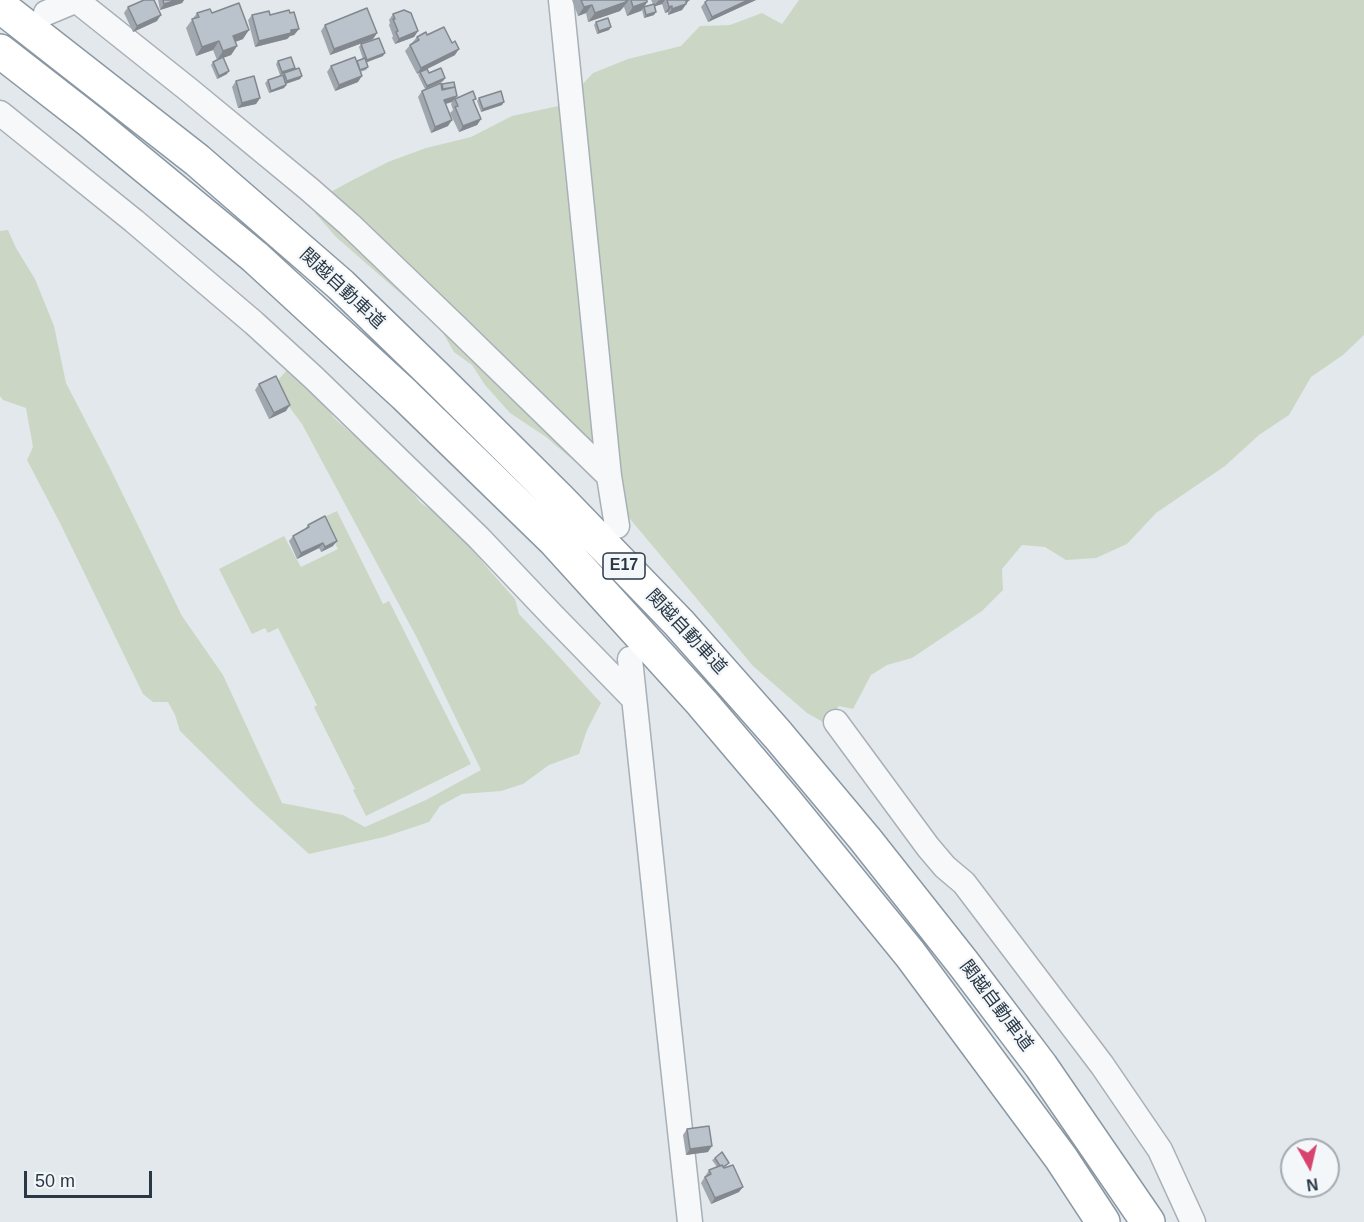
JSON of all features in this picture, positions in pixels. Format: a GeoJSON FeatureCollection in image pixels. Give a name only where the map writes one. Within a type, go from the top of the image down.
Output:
{"type":"FeatureCollection","features":[{"type":"Feature","properties":{"kind":"highway","name":"関越自動車道"},"geometry":{"type":"LineString","coordinates":[[0,6],[198,160],[340,285],[552,491],[679,623],[778,735],[865,839],[963,963],[1041,1065],[1148,1222]]}},
{"type":"Feature","properties":{"kind":"highway","name":"関越自動車道"},"geometry":{"type":"LineString","coordinates":[[0,51],[90,121],[255,257],[405,395],[554,540],[709,712],[903,945],[1061,1158],[1103,1222]]}},
{"type":"Feature","properties":{"kind":"street"},"geometry":{"type":"LineString","coordinates":[[46,13],[76,0],[189,90],[350,225],[609,476]]}},
{"type":"Feature","properties":{"kind":"street"},"geometry":{"type":"LineString","coordinates":[[561,0],[609,476],[617,526]]}},
{"type":"Feature","properties":{"kind":"street"},"geometry":{"type":"LineString","coordinates":[[0,113],[135,221],[314,378],[478,538],[633,698]]}},
{"type":"Feature","properties":{"kind":"street"},"geometry":{"type":"LineString","coordinates":[[630,659],[690,1222]]}},
{"type":"Feature","properties":{"kind":"street"},"geometry":{"type":"LineString","coordinates":[[836,722],[928,847],[963,883],[1102,1065],[1160,1150],[1193,1222]]}},
{"type":"Feature","properties":{"kind":"green space"},"geometry":{"type":"Polygon","coordinates":[[[799,0],[1364,0],[1364,335],[1343,355],[1311,377],[1289,415],[1259,435],[1225,466],[1156,513],[1127,544],[1096,558],[1066,560],[1045,547],[1022,545],[1002,569],[1003,590],[982,611],[912,658],[887,665],[871,675],[853,709],[839,706],[823,722],[807,713],[753,666],[600,483],[546,437],[510,413],[485,385],[472,365],[454,352],[440,328],[336,237],[315,213],[323,196],[388,162],[426,148],[471,137],[512,116],[563,105],[593,73],[628,59],[681,46],[700,26],[730,25],[762,13],[782,24],[799,0]]]}},
{"type":"Feature","properties":{"kind":"green space"},"geometry":{"type":"Polygon","coordinates":[[[8,230],[35,279],[54,326],[66,383],[182,616],[223,675],[282,803],[343,815],[365,827],[426,800],[481,770],[417,638],[302,424],[276,393],[279,379],[286,371],[301,375],[335,419],[394,470],[421,503],[451,523],[515,599],[519,614],[601,703],[587,730],[579,754],[549,765],[523,784],[501,791],[462,794],[440,806],[429,822],[384,837],[309,854],[254,804],[180,731],[168,702],[153,702],[143,694],[27,460],[33,447],[26,408],[3,400],[0,396],[0,231],[8,230]]]}},
{"type":"Feature","properties":{"kind":"green space"},"geometry":{"type":"Polygon","coordinates":[[[337,511],[383,604],[389,601],[471,764],[366,816],[314,707],[317,705],[278,628],[268,633],[265,628],[252,634],[219,569],[284,536],[301,567],[338,549],[322,518],[337,511]]]}},
{"type":"Feature","properties":{"kind":"building"},"geometry":{"type":"Polygon","coordinates":[[[144,0],[154,0],[161,15],[137,26],[128,7],[144,0]]]}},
{"type":"Feature","properties":{"kind":"building"},"geometry":{"type":"Polygon","coordinates":[[[163,0],[177,0],[164,4],[163,0]]]}},
{"type":"Feature","properties":{"kind":"building"},"geometry":{"type":"Polygon","coordinates":[[[581,0],[626,0],[626,2],[595,13],[592,5],[584,7],[581,0]]]}},
{"type":"Feature","properties":{"kind":"building"},"geometry":{"type":"Polygon","coordinates":[[[631,0],[647,0],[647,2],[633,7],[631,0]]]}},
{"type":"Feature","properties":{"kind":"building"},"geometry":{"type":"Polygon","coordinates":[[[667,0],[689,0],[686,4],[672,9],[667,0]]]}},
{"type":"Feature","properties":{"kind":"building"},"geometry":{"type":"Polygon","coordinates":[[[708,0],[748,0],[712,17],[705,2],[708,0]]]}},
{"type":"Feature","properties":{"kind":"building"},"geometry":{"type":"Polygon","coordinates":[[[239,3],[249,30],[233,36],[237,46],[223,51],[219,41],[202,47],[192,19],[199,17],[197,13],[210,9],[212,13],[239,3]]]}},
{"type":"Feature","properties":{"kind":"building"},"geometry":{"type":"Polygon","coordinates":[[[654,4],[656,12],[646,15],[644,7],[654,4]]]}},
{"type":"Feature","properties":{"kind":"building"},"geometry":{"type":"Polygon","coordinates":[[[367,8],[377,33],[334,49],[325,25],[367,8]]]}},
{"type":"Feature","properties":{"kind":"building"},"geometry":{"type":"Polygon","coordinates":[[[289,10],[290,13],[294,12],[299,29],[259,41],[252,15],[269,11],[270,15],[289,10]]]}},
{"type":"Feature","properties":{"kind":"building"},"geometry":{"type":"Polygon","coordinates":[[[404,10],[411,13],[418,31],[399,39],[393,14],[404,10]]]}},
{"type":"Feature","properties":{"kind":"building"},"geometry":{"type":"Polygon","coordinates":[[[608,18],[611,27],[599,31],[596,22],[608,18]]]}},
{"type":"Feature","properties":{"kind":"building"},"geometry":{"type":"Polygon","coordinates":[[[444,27],[452,43],[455,41],[459,49],[421,68],[410,45],[426,32],[427,35],[444,27]]]}},
{"type":"Feature","properties":{"kind":"building"},"geometry":{"type":"Polygon","coordinates":[[[379,38],[385,53],[367,60],[361,44],[379,38]]]}},
{"type":"Feature","properties":{"kind":"building"},"geometry":{"type":"Polygon","coordinates":[[[223,57],[229,71],[219,76],[213,62],[223,57]]]}},
{"type":"Feature","properties":{"kind":"building"},"geometry":{"type":"Polygon","coordinates":[[[291,57],[295,68],[282,72],[278,61],[291,57]]]}},
{"type":"Feature","properties":{"kind":"building"},"geometry":{"type":"Polygon","coordinates":[[[355,57],[362,76],[339,85],[331,66],[355,57]]]}},
{"type":"Feature","properties":{"kind":"building"},"geometry":{"type":"Polygon","coordinates":[[[365,58],[368,67],[360,70],[357,61],[365,58]]]}},
{"type":"Feature","properties":{"kind":"building"},"geometry":{"type":"Polygon","coordinates":[[[299,68],[302,76],[287,81],[284,73],[299,68]]]}},
{"type":"Feature","properties":{"kind":"building"},"geometry":{"type":"Polygon","coordinates":[[[441,68],[445,78],[427,86],[420,72],[427,69],[429,73],[441,68]]]}},
{"type":"Feature","properties":{"kind":"building"},"geometry":{"type":"Polygon","coordinates":[[[283,75],[286,85],[271,91],[268,80],[283,75]]]}},
{"type":"Feature","properties":{"kind":"building"},"geometry":{"type":"Polygon","coordinates":[[[254,76],[260,98],[242,103],[236,81],[254,76]]]}},
{"type":"Feature","properties":{"kind":"building"},"geometry":{"type":"Polygon","coordinates":[[[454,82],[455,87],[443,89],[442,84],[454,82]]]}},
{"type":"Feature","properties":{"kind":"building"},"geometry":{"type":"Polygon","coordinates":[[[441,83],[442,90],[455,87],[457,96],[444,100],[452,120],[435,127],[422,91],[441,83]]]}},
{"type":"Feature","properties":{"kind":"building"},"geometry":{"type":"Polygon","coordinates":[[[473,91],[476,99],[473,100],[481,119],[463,126],[455,107],[458,106],[455,99],[473,91]]]}},
{"type":"Feature","properties":{"kind":"building"},"geometry":{"type":"Polygon","coordinates":[[[501,91],[504,102],[483,109],[479,98],[501,91]]]}},
{"type":"Feature","properties":{"kind":"building"},"geometry":{"type":"Polygon","coordinates":[[[276,376],[290,405],[274,413],[259,384],[276,376]]]}},
{"type":"Feature","properties":{"kind":"building"},"geometry":{"type":"Polygon","coordinates":[[[325,516],[337,541],[325,547],[323,543],[301,553],[293,536],[325,516]]]}},
{"type":"Feature","properties":{"kind":"building"},"geometry":{"type":"Polygon","coordinates":[[[709,1126],[712,1146],[690,1149],[687,1129],[709,1126]]]}},
{"type":"Feature","properties":{"kind":"building"},"geometry":{"type":"Polygon","coordinates":[[[722,1152],[729,1163],[723,1167],[715,1158],[722,1152]]]}},
{"type":"Feature","properties":{"kind":"building"},"geometry":{"type":"Polygon","coordinates":[[[722,1165],[724,1168],[733,1165],[743,1187],[715,1198],[705,1177],[711,1174],[709,1170],[722,1165]]]}}]}
